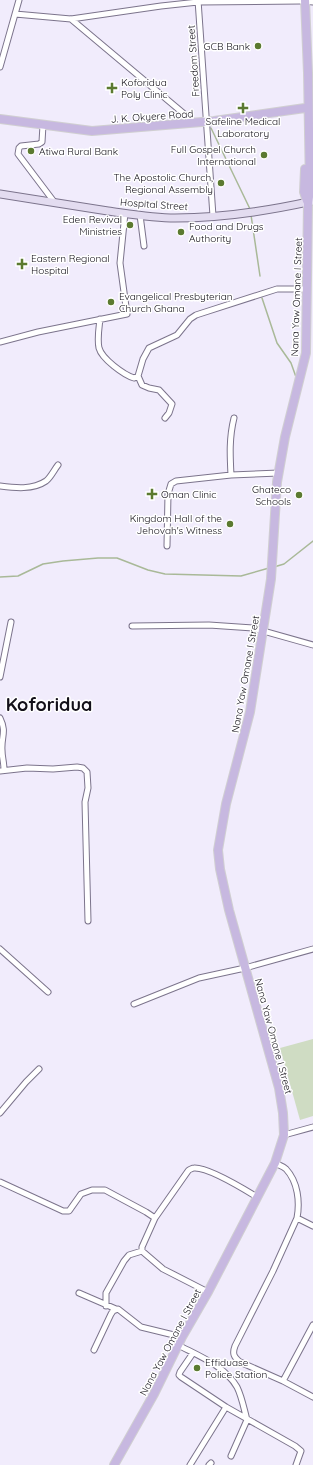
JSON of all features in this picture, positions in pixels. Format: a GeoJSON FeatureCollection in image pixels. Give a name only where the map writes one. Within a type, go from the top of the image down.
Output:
{"type":"FeatureCollection","features":[{"type":"Feature","properties":{"kind":"main road","name":"Nana Yaw Omane I Street"},"geometry":{"type":"LineString","coordinates":[[114,1465],[154,1394],[180,1341],[208,1292],[275,1163],[284,1135],[283,1113],[279,1088],[229,910],[220,870],[218,850],[226,804],[250,712],[263,631],[271,579],[277,482],[284,437],[309,353],[306,289],[310,201],[304,192],[309,108],[305,1]]}},
{"type":"Feature","properties":{"kind":"main road","name":"J. K. Okyere Road"},"geometry":{"type":"LineString","coordinates":[[0,119],[92,131],[207,122],[309,108]]}},
{"type":"Feature","properties":{"kind":"street"},"geometry":{"type":"LineString","coordinates":[[0,67],[19,0]]}},
{"type":"Feature","properties":{"kind":"street"},"geometry":{"type":"LineString","coordinates":[[157,0],[161,6]]}},
{"type":"Feature","properties":{"kind":"street"},"geometry":{"type":"LineString","coordinates":[[15,14],[71,19],[198,1],[305,1]]}},
{"type":"Feature","properties":{"kind":"street","name":"Freedom Street"},"geometry":{"type":"LineString","coordinates":[[198,1],[213,216]]}},
{"type":"Feature","properties":{"kind":"street"},"geometry":{"type":"LineString","coordinates":[[71,19],[195,123]]}},
{"type":"Feature","properties":{"kind":"street"},"geometry":{"type":"LineString","coordinates":[[43,125],[42,142],[40,144],[21,146],[18,154],[55,203]]}},
{"type":"Feature","properties":{"kind":"street","name":"Hospital Street"},"geometry":{"type":"LineString","coordinates":[[0,194],[125,213],[174,218],[250,212],[287,207],[310,201]]}},
{"type":"Feature","properties":{"kind":"street"},"geometry":{"type":"LineString","coordinates":[[0,342],[127,314],[120,263],[125,213]]}},
{"type":"Feature","properties":{"kind":"street"},"geometry":{"type":"LineString","coordinates":[[140,215],[144,246]]}},
{"type":"Feature","properties":{"kind":"street"},"geometry":{"type":"LineString","coordinates":[[165,418],[172,408],[171,402],[159,390],[144,386],[140,383],[138,376],[143,358],[149,348],[177,335],[190,319],[196,315],[277,290],[306,289]]}},
{"type":"Feature","properties":{"kind":"street"},"geometry":{"type":"LineString","coordinates":[[100,319],[99,348],[102,353],[121,372],[134,378],[138,376]]}},
{"type":"Feature","properties":{"kind":"street"},"geometry":{"type":"LineString","coordinates":[[231,475],[231,430],[234,418]]}},
{"type":"Feature","properties":{"kind":"street"},"geometry":{"type":"LineString","coordinates":[[0,486],[17,488],[33,486],[47,480],[58,465]]}},
{"type":"Feature","properties":{"kind":"street"},"geometry":{"type":"LineString","coordinates":[[167,546],[168,494],[171,484],[182,480],[231,475],[279,473]]}},
{"type":"Feature","properties":{"kind":"street"},"geometry":{"type":"LineString","coordinates":[[0,677],[11,622]]}},
{"type":"Feature","properties":{"kind":"street"},"geometry":{"type":"LineString","coordinates":[[132,626],[209,625],[252,628],[313,645]]}},
{"type":"Feature","properties":{"kind":"street"},"geometry":{"type":"LineString","coordinates":[[0,718],[5,732],[2,750],[4,758],[2,770],[77,767],[83,768],[87,772],[88,788],[85,802],[88,921]]}},
{"type":"Feature","properties":{"kind":"street"},"geometry":{"type":"LineString","coordinates":[[0,949],[48,992]]}},
{"type":"Feature","properties":{"kind":"street"},"geometry":{"type":"LineString","coordinates":[[134,1004],[199,978],[245,968],[313,949]]}},
{"type":"Feature","properties":{"kind":"street"},"geometry":{"type":"LineString","coordinates":[[0,1113],[39,1069]]}},
{"type":"Feature","properties":{"kind":"street"},"geometry":{"type":"LineString","coordinates":[[284,1135],[313,1127]]}},
{"type":"Feature","properties":{"kind":"street"},"geometry":{"type":"LineString","coordinates":[[275,1163],[285,1168],[291,1176],[296,1190],[299,1208],[297,1218],[233,1353],[234,1358],[240,1362],[283,1381],[313,1397]]}},
{"type":"Feature","properties":{"kind":"street"},"geometry":{"type":"LineString","coordinates":[[142,1251],[142,1247],[155,1218],[188,1171],[194,1168],[201,1169],[233,1182],[257,1197]]}},
{"type":"Feature","properties":{"kind":"street"},"geometry":{"type":"LineString","coordinates":[[0,1182],[63,1211],[69,1211],[81,1194],[92,1190],[108,1191],[155,1218]]}},
{"type":"Feature","properties":{"kind":"street"},"geometry":{"type":"LineString","coordinates":[[297,1218],[313,1226]]}},
{"type":"Feature","properties":{"kind":"street"},"geometry":{"type":"LineString","coordinates":[[142,1251],[163,1269],[208,1292]]}},
{"type":"Feature","properties":{"kind":"street"},"geometry":{"type":"LineString","coordinates":[[106,1306],[106,1293],[124,1261],[129,1256],[142,1251]]}},
{"type":"Feature","properties":{"kind":"street"},"geometry":{"type":"LineString","coordinates":[[79,1293],[106,1306],[121,1310],[132,1321],[141,1327],[180,1341],[193,1353],[217,1366],[233,1382],[243,1402],[247,1420],[232,1456]]}},
{"type":"Feature","properties":{"kind":"street"},"geometry":{"type":"LineString","coordinates":[[94,1350],[111,1314],[116,1309]]}},
{"type":"Feature","properties":{"kind":"street"},"geometry":{"type":"LineString","coordinates":[[283,1381],[313,1325]]}},
{"type":"Feature","properties":{"kind":"street"},"geometry":{"type":"LineString","coordinates":[[193,1353],[180,1372],[180,1375],[226,1407],[299,1449],[301,1454],[296,1465]]}},
{"type":"Feature","properties":{"kind":"street"},"geometry":{"type":"LineString","coordinates":[[190,1465],[226,1407]]}},
{"type":"Feature","properties":{"kind":"green space"},"geometry":{"type":"Polygon","coordinates":[[[313,1039],[313,1116],[300,1120],[280,1048],[313,1039]]]}},
{"type":"Feature","properties":{"kind":"waterway"},"geometry":{"type":"LineString","coordinates":[[211,128],[250,209]]}},
{"type":"Feature","properties":{"kind":"waterway"},"geometry":{"type":"LineString","coordinates":[[251,215],[260,276]]}},
{"type":"Feature","properties":{"kind":"waterway"},"geometry":{"type":"LineString","coordinates":[[262,298],[277,343],[291,363],[296,377]]}},
{"type":"Feature","properties":{"kind":"waterway"},"geometry":{"type":"LineString","coordinates":[[274,567],[284,564],[313,541]]}},
{"type":"Feature","properties":{"kind":"waterway"},"geometry":{"type":"LineString","coordinates":[[0,577],[18,576],[43,564],[98,558],[117,558],[148,570],[165,574],[241,576],[269,568]]}},
{"type":"Feature","properties":{"kind":"place","name":"GCB Bank"},"geometry":{"type":"Point","coordinates":[258,46]}},
{"type":"Feature","properties":{"kind":"place","name":"Koforidua Poly Clinic"},"geometry":{"type":"Point","coordinates":[112,88]}},
{"type":"Feature","properties":{"kind":"place","name":"Safeline Medical Laboratory"},"geometry":{"type":"Point","coordinates":[243,108]}},
{"type":"Feature","properties":{"kind":"place","name":"Atiwa Rural Bank"},"geometry":{"type":"Point","coordinates":[31,151]}},
{"type":"Feature","properties":{"kind":"place","name":"Full Gospel Church International"},"geometry":{"type":"Point","coordinates":[264,155]}},
{"type":"Feature","properties":{"kind":"place","name":"The Apostolic Church, Regional Assembly"},"geometry":{"type":"Point","coordinates":[221,183]}},
{"type":"Feature","properties":{"kind":"place","name":"Eden Revival Ministries"},"geometry":{"type":"Point","coordinates":[130,225]}},
{"type":"Feature","properties":{"kind":"place","name":"Food and Drugs Authority"},"geometry":{"type":"Point","coordinates":[181,232]}},
{"type":"Feature","properties":{"kind":"place","name":"Eastern Regional Hospital"},"geometry":{"type":"Point","coordinates":[22,264]}},
{"type":"Feature","properties":{"kind":"place","name":"Evangelical Presbyterian Church Ghana"},"geometry":{"type":"Point","coordinates":[111,302]}},
{"type":"Feature","properties":{"kind":"place","name":"Oman Clinic"},"geometry":{"type":"Point","coordinates":[152,494]}},
{"type":"Feature","properties":{"kind":"place","name":"Ghateco Schools"},"geometry":{"type":"Point","coordinates":[299,495]}},
{"type":"Feature","properties":{"kind":"place","name":"Kingdom Hall of the Jehovah's Witness"},"geometry":{"type":"Point","coordinates":[230,524]}},
{"type":"Feature","properties":{"kind":"place","name":"Effiduase Police Station"},"geometry":{"type":"Point","coordinates":[197,1368]}},
{"type":"Feature","properties":{"kind":"district","name":"Koforidua"},"geometry":{"type":"Point","coordinates":[49,705]}}]}
